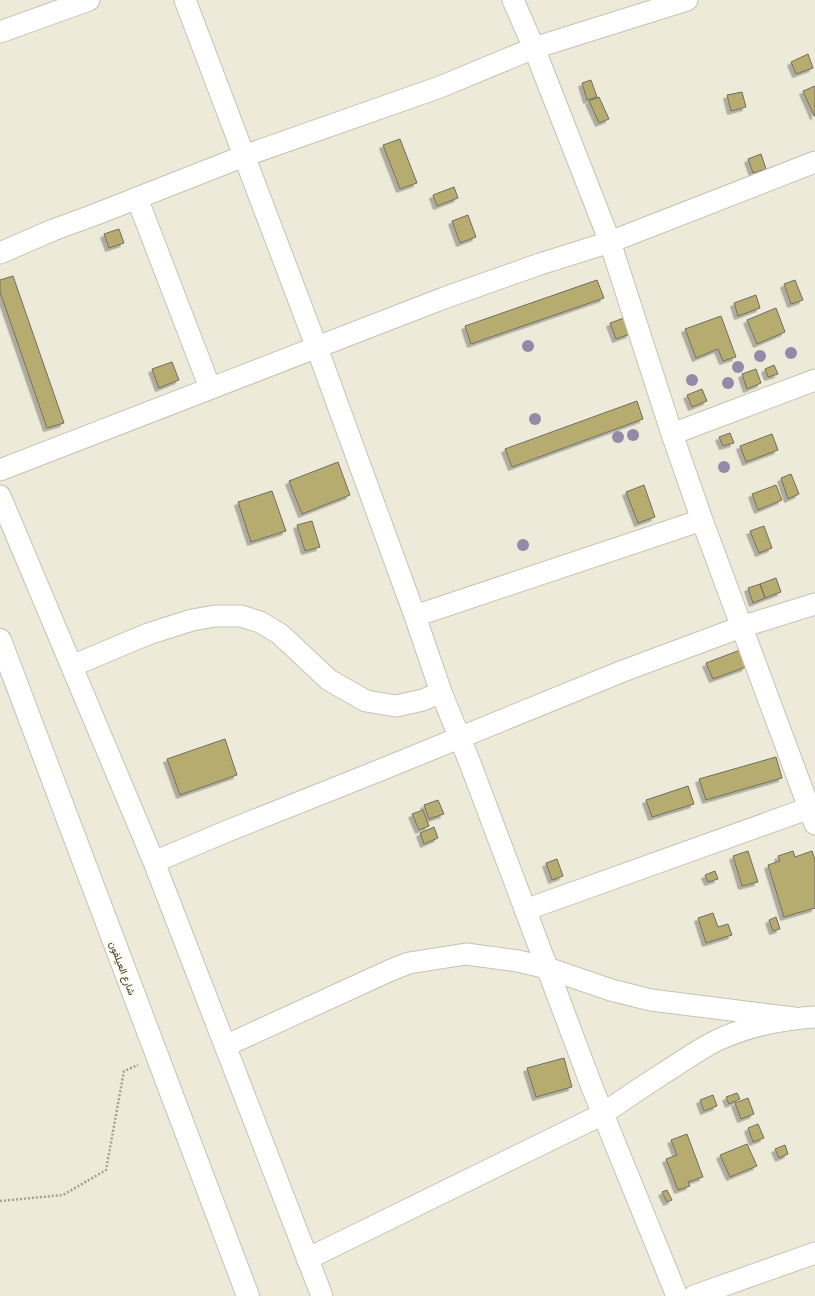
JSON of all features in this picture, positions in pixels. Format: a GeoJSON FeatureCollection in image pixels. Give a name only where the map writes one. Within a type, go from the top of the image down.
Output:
{"type":"FeatureCollection","features":[{"type":"Feature","properties":{"kind":"highway","name":"شارع العيلفون"},"geometry":{"type":"LineString","coordinates":[[0,640],[248,1296]]}},
{"type":"Feature","properties":{"kind":"street"},"geometry":{"type":"LineString","coordinates":[[0,32],[89,0]]}},
{"type":"Feature","properties":{"kind":"street"},"geometry":{"type":"LineString","coordinates":[[185,0],[317,348],[415,616],[441,692],[460,738],[603,1114],[677,1296]]}},
{"type":"Feature","properties":{"kind":"street"},"geometry":{"type":"LineString","coordinates":[[513,0],[534,48],[610,242],[672,434],[702,520],[741,627],[813,813],[525,910]]}},
{"type":"Feature","properties":{"kind":"street"},"geometry":{"type":"LineString","coordinates":[[0,253],[53,230],[244,156],[440,86],[534,48],[687,0]]}},
{"type":"Feature","properties":{"kind":"street"},"geometry":{"type":"LineString","coordinates":[[0,470],[444,298],[540,264],[610,242],[815,162]]}},
{"type":"Feature","properties":{"kind":"street"},"geometry":{"type":"LineString","coordinates":[[137,198],[210,388]]}},
{"type":"Feature","properties":{"kind":"street"},"geometry":{"type":"LineString","coordinates":[[672,434],[815,380]]}},
{"type":"Feature","properties":{"kind":"street"},"geometry":{"type":"LineString","coordinates":[[0,496],[154,862],[322,1296]]}},
{"type":"Feature","properties":{"kind":"street"},"geometry":{"type":"LineString","coordinates":[[415,616],[702,520]]}},
{"type":"Feature","properties":{"kind":"street"},"geometry":{"type":"LineString","coordinates":[[154,862],[623,671],[741,627],[815,604]]}},
{"type":"Feature","properties":{"kind":"street"},"geometry":{"type":"LineString","coordinates":[[72,666],[148,634],[192,620],[215,616],[241,616],[260,622],[280,634],[329,680],[366,701],[396,706],[423,700],[441,692]]}},
{"type":"Feature","properties":{"kind":"street"},"geometry":{"type":"LineString","coordinates":[[225,1046],[409,963],[466,954],[518,961],[547,968],[611,990],[651,1000],[794,1018],[815,1017]]}},
{"type":"Feature","properties":{"kind":"street"},"geometry":{"type":"LineString","coordinates":[[307,1259],[603,1114],[630,1094],[701,1049],[720,1039],[744,1030],[794,1018]]}},
{"type":"Feature","properties":{"kind":"street"},"geometry":{"type":"LineString","coordinates":[[694,1296],[815,1253]]}},
{"type":"Feature","properties":{"kind":"path"},"geometry":{"type":"LineString","coordinates":[[0,1201],[63,1195],[106,1170],[124,1071],[156,1056]]}},
{"type":"Feature","properties":{"kind":"building"},"geometry":{"type":"Polygon","coordinates":[[[808,54],[813,68],[796,74],[791,62],[808,54]]]}},
{"type":"Feature","properties":{"kind":"building"},"geometry":{"type":"Polygon","coordinates":[[[591,80],[597,97],[587,100],[582,83],[591,80]]]}},
{"type":"Feature","properties":{"kind":"building"},"geometry":{"type":"Polygon","coordinates":[[[815,86],[815,116],[814,116],[803,91],[815,86]]]}},
{"type":"Feature","properties":{"kind":"building"},"geometry":{"type":"Polygon","coordinates":[[[742,92],[746,107],[731,111],[727,95],[742,92]]]}},
{"type":"Feature","properties":{"kind":"building"},"geometry":{"type":"Polygon","coordinates":[[[599,97],[609,119],[599,123],[589,101],[599,97]]]}},
{"type":"Feature","properties":{"kind":"building"},"geometry":{"type":"Polygon","coordinates":[[[400,139],[417,183],[400,189],[383,145],[400,139]]]}},
{"type":"Feature","properties":{"kind":"building"},"geometry":{"type":"Polygon","coordinates":[[[761,154],[766,169],[753,173],[748,159],[761,154]]]}},
{"type":"Feature","properties":{"kind":"building"},"geometry":{"type":"Polygon","coordinates":[[[454,187],[458,198],[437,206],[433,195],[454,187]]]}},
{"type":"Feature","properties":{"kind":"building"},"geometry":{"type":"Polygon","coordinates":[[[468,215],[476,237],[460,243],[452,221],[468,215]]]}},
{"type":"Feature","properties":{"kind":"building"},"geometry":{"type":"Polygon","coordinates":[[[119,229],[124,243],[109,248],[104,234],[119,229]]]}},
{"type":"Feature","properties":{"kind":"building"},"geometry":{"type":"Polygon","coordinates":[[[13,276],[64,423],[47,428],[0,292],[0,280],[13,276]]]}},
{"type":"Feature","properties":{"kind":"building"},"geometry":{"type":"Polygon","coordinates":[[[597,280],[604,298],[471,344],[465,326],[597,280]]]}},
{"type":"Feature","properties":{"kind":"building"},"geometry":{"type":"Polygon","coordinates":[[[795,280],[803,300],[791,304],[784,284],[795,280]]]}},
{"type":"Feature","properties":{"kind":"building"},"geometry":{"type":"Polygon","coordinates":[[[756,295],[760,308],[738,316],[734,303],[756,295]]]}},
{"type":"Feature","properties":{"kind":"building"},"geometry":{"type":"Polygon","coordinates":[[[776,308],[785,332],[757,344],[747,320],[776,308]]]}},
{"type":"Feature","properties":{"kind":"building"},"geometry":{"type":"Polygon","coordinates":[[[721,316],[736,357],[723,361],[718,349],[696,358],[685,329],[721,316]]]}},
{"type":"Feature","properties":{"kind":"building"},"geometry":{"type":"Polygon","coordinates":[[[624,318],[630,334],[616,339],[610,323],[624,318]]]}},
{"type":"Feature","properties":{"kind":"building"},"geometry":{"type":"Polygon","coordinates":[[[172,362],[179,380],[159,388],[152,369],[172,362]]]}},
{"type":"Feature","properties":{"kind":"building"},"geometry":{"type":"Polygon","coordinates":[[[774,365],[778,374],[768,377],[765,369],[774,365]]]}},
{"type":"Feature","properties":{"kind":"building"},"geometry":{"type":"Polygon","coordinates":[[[756,369],[761,383],[747,389],[742,374],[756,369]]]}},
{"type":"Feature","properties":{"kind":"building"},"geometry":{"type":"Polygon","coordinates":[[[702,389],[707,401],[692,407],[687,395],[702,389]]]}},
{"type":"Feature","properties":{"kind":"building"},"geometry":{"type":"Polygon","coordinates":[[[637,401],[643,419],[512,467],[505,449],[637,401]]]}},
{"type":"Feature","properties":{"kind":"building"},"geometry":{"type":"Polygon","coordinates":[[[730,433],[734,443],[723,446],[719,437],[730,433]]]}},
{"type":"Feature","properties":{"kind":"building"},"geometry":{"type":"Polygon","coordinates":[[[772,434],[778,450],[746,462],[740,446],[772,434]]]}},
{"type":"Feature","properties":{"kind":"building"},"geometry":{"type":"Polygon","coordinates":[[[338,462],[350,495],[302,514],[289,481],[338,462]]]}},
{"type":"Feature","properties":{"kind":"building"},"geometry":{"type":"Polygon","coordinates":[[[791,474],[799,494],[788,499],[781,478],[791,474]]]}},
{"type":"Feature","properties":{"kind":"building"},"geometry":{"type":"Polygon","coordinates":[[[644,485],[655,517],[638,523],[626,492],[644,485]]]}},
{"type":"Feature","properties":{"kind":"building"},"geometry":{"type":"Polygon","coordinates":[[[776,485],[782,500],[758,510],[752,494],[776,485]]]}},
{"type":"Feature","properties":{"kind":"building"},"geometry":{"type":"Polygon","coordinates":[[[272,491],[286,531],[251,542],[238,502],[272,491]]]}},
{"type":"Feature","properties":{"kind":"building"},"geometry":{"type":"Polygon","coordinates":[[[312,521],[320,547],[305,551],[297,525],[312,521]]]}},
{"type":"Feature","properties":{"kind":"building"},"geometry":{"type":"Polygon","coordinates":[[[764,526],[772,548],[759,553],[750,531],[764,526]]]}},
{"type":"Feature","properties":{"kind":"building"},"geometry":{"type":"Polygon","coordinates":[[[776,578],[781,592],[765,598],[760,584],[776,578]]]}},
{"type":"Feature","properties":{"kind":"building"},"geometry":{"type":"Polygon","coordinates":[[[760,584],[765,598],[753,603],[748,588],[760,584]]]}},
{"type":"Feature","properties":{"kind":"building"},"geometry":{"type":"Polygon","coordinates":[[[740,650],[746,667],[713,679],[706,663],[740,650]]]}},
{"type":"Feature","properties":{"kind":"building"},"geometry":{"type":"Polygon","coordinates":[[[225,739],[237,775],[180,795],[167,759],[225,739]]]}},
{"type":"Feature","properties":{"kind":"building"},"geometry":{"type":"Polygon","coordinates":[[[776,757],[782,778],[706,800],[699,779],[776,757]]]}},
{"type":"Feature","properties":{"kind":"building"},"geometry":{"type":"Polygon","coordinates":[[[688,786],[694,804],[652,817],[646,800],[688,786]]]}},
{"type":"Feature","properties":{"kind":"building"},"geometry":{"type":"Polygon","coordinates":[[[438,800],[444,814],[429,819],[424,805],[438,800]]]}},
{"type":"Feature","properties":{"kind":"building"},"geometry":{"type":"Polygon","coordinates":[[[423,810],[429,826],[419,830],[412,814],[423,810]]]}},
{"type":"Feature","properties":{"kind":"building"},"geometry":{"type":"Polygon","coordinates":[[[434,827],[438,838],[424,844],[420,833],[434,827]]]}},
{"type":"Feature","properties":{"kind":"building"},"geometry":{"type":"Polygon","coordinates":[[[748,851],[758,882],[742,886],[733,856],[748,851]]]}},
{"type":"Feature","properties":{"kind":"building"},"geometry":{"type":"Polygon","coordinates":[[[793,851],[795,857],[812,851],[815,860],[815,908],[784,917],[768,865],[780,861],[778,856],[793,851]]]}},
{"type":"Feature","properties":{"kind":"building"},"geometry":{"type":"Polygon","coordinates":[[[557,859],[563,876],[552,880],[546,863],[557,859]]]}},
{"type":"Feature","properties":{"kind":"building"},"geometry":{"type":"Polygon","coordinates":[[[715,871],[718,879],[708,882],[705,875],[715,871]]]}},
{"type":"Feature","properties":{"kind":"building"},"geometry":{"type":"Polygon","coordinates":[[[713,913],[718,927],[728,924],[732,935],[706,943],[698,918],[713,913]]]}},
{"type":"Feature","properties":{"kind":"building"},"geometry":{"type":"Polygon","coordinates":[[[776,917],[780,929],[773,931],[769,920],[776,917]]]}},
{"type":"Feature","properties":{"kind":"building"},"geometry":{"type":"Polygon","coordinates":[[[564,1058],[572,1087],[536,1097],[527,1068],[564,1058]]]}},
{"type":"Feature","properties":{"kind":"building"},"geometry":{"type":"Polygon","coordinates":[[[737,1093],[740,1099],[729,1104],[726,1097],[737,1093]]]}},
{"type":"Feature","properties":{"kind":"building"},"geometry":{"type":"Polygon","coordinates":[[[713,1095],[717,1106],[704,1111],[700,1100],[713,1095]]]}},
{"type":"Feature","properties":{"kind":"building"},"geometry":{"type":"Polygon","coordinates":[[[748,1098],[754,1114],[741,1119],[735,1103],[748,1098]]]}},
{"type":"Feature","properties":{"kind":"building"},"geometry":{"type":"Polygon","coordinates":[[[758,1124],[764,1138],[753,1142],[748,1128],[758,1124]]]}},
{"type":"Feature","properties":{"kind":"building"},"geometry":{"type":"Polygon","coordinates":[[[687,1134],[703,1177],[688,1182],[690,1186],[678,1190],[666,1159],[677,1155],[671,1140],[687,1134]]]}},
{"type":"Feature","properties":{"kind":"building"},"geometry":{"type":"Polygon","coordinates":[[[747,1144],[757,1166],[730,1177],[720,1155],[747,1144]]]}},
{"type":"Feature","properties":{"kind":"building"},"geometry":{"type":"Polygon","coordinates":[[[785,1145],[788,1154],[779,1158],[775,1149],[785,1145]]]}},
{"type":"Feature","properties":{"kind":"building"},"geometry":{"type":"Polygon","coordinates":[[[667,1190],[672,1200],[667,1202],[662,1192],[667,1190]]]}}]}
